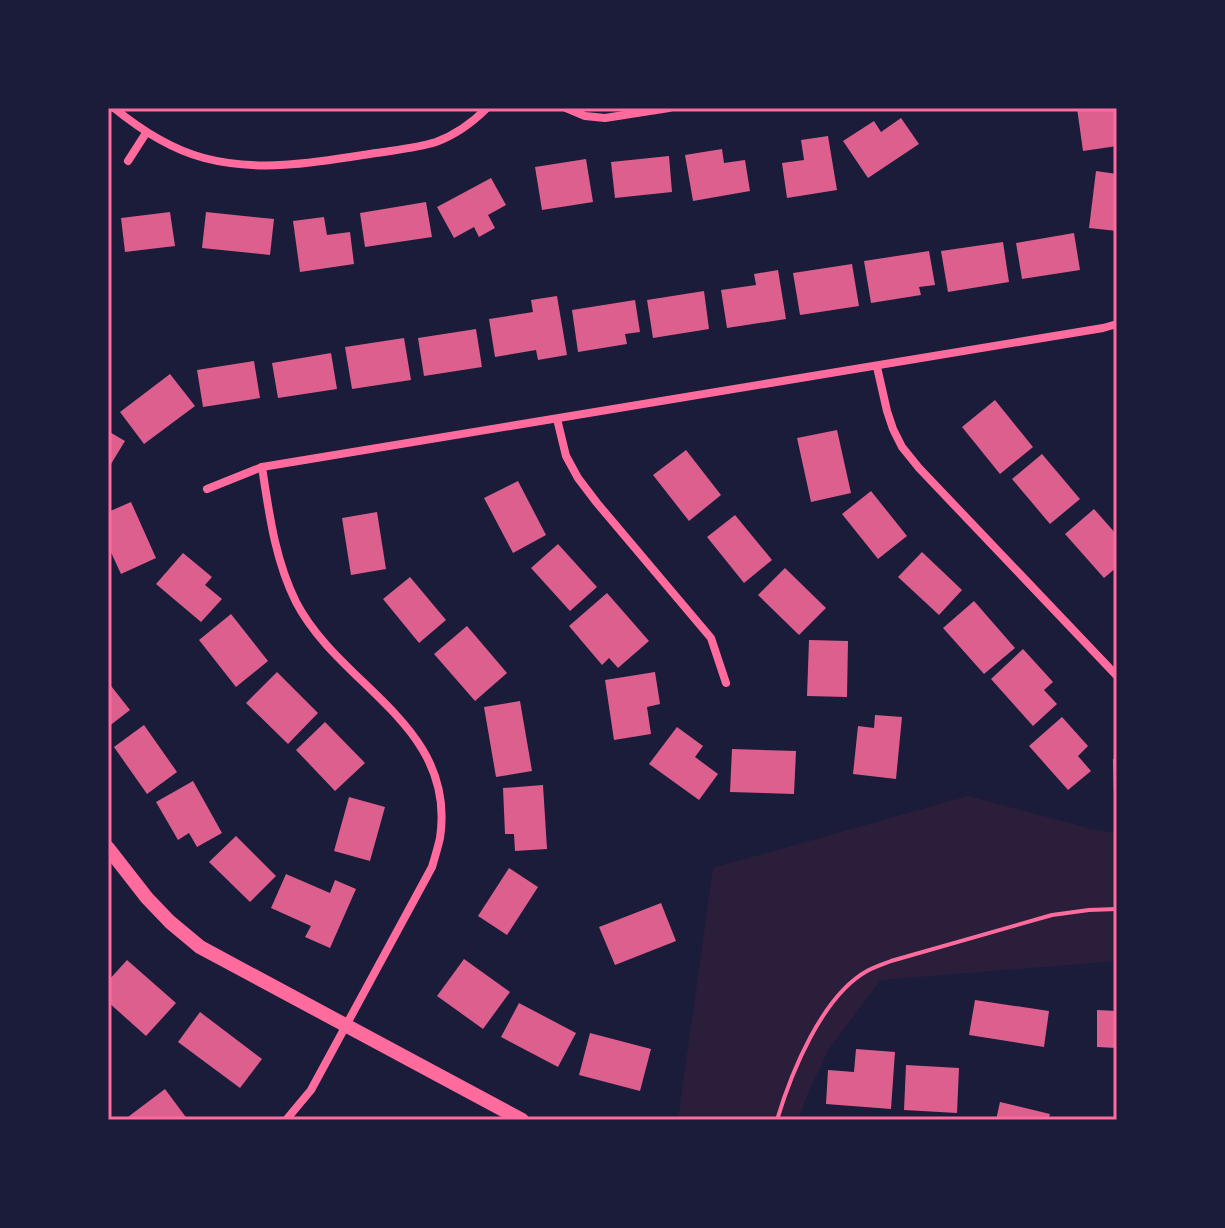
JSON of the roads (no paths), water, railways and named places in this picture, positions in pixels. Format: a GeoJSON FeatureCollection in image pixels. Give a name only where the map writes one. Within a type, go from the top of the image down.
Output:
{"type":"FeatureCollection","features":[{"type":"Feature","properties":{"kind":"street"},"geometry":{"type":"LineString","coordinates":[[114,108],[146,133],[175,148],[227,163],[273,165],[313,163],[437,141],[476,119],[487,108]]}},
{"type":"Feature","properties":{"kind":"street"},"geometry":{"type":"LineString","coordinates":[[566,108],[585,116],[605,118],[669,108]]}},
{"type":"Feature","properties":{"kind":"street"},"geometry":{"type":"LineString","coordinates":[[128,161],[146,133]]}},
{"type":"Feature","properties":{"kind":"street"},"geometry":{"type":"LineString","coordinates":[[207,489],[262,467],[877,367],[1117,324]]}},
{"type":"Feature","properties":{"kind":"street"},"geometry":{"type":"LineString","coordinates":[[877,367],[887,411],[902,447],[939,490],[1117,676]]}},
{"type":"Feature","properties":{"kind":"street"},"geometry":{"type":"LineString","coordinates":[[557,419],[566,456],[578,478],[711,638],[726,683]]}},
{"type":"Feature","properties":{"kind":"street"},"geometry":{"type":"LineString","coordinates":[[262,467],[277,551],[297,603],[329,648],[413,732],[427,755],[442,810],[440,839],[432,867],[311,1090],[286,1120]]}},
{"type":"Feature","properties":{"kind":"street"},"geometry":{"type":"LineString","coordinates":[[108,848],[147,898],[200,947],[522,1120]]}}]}
